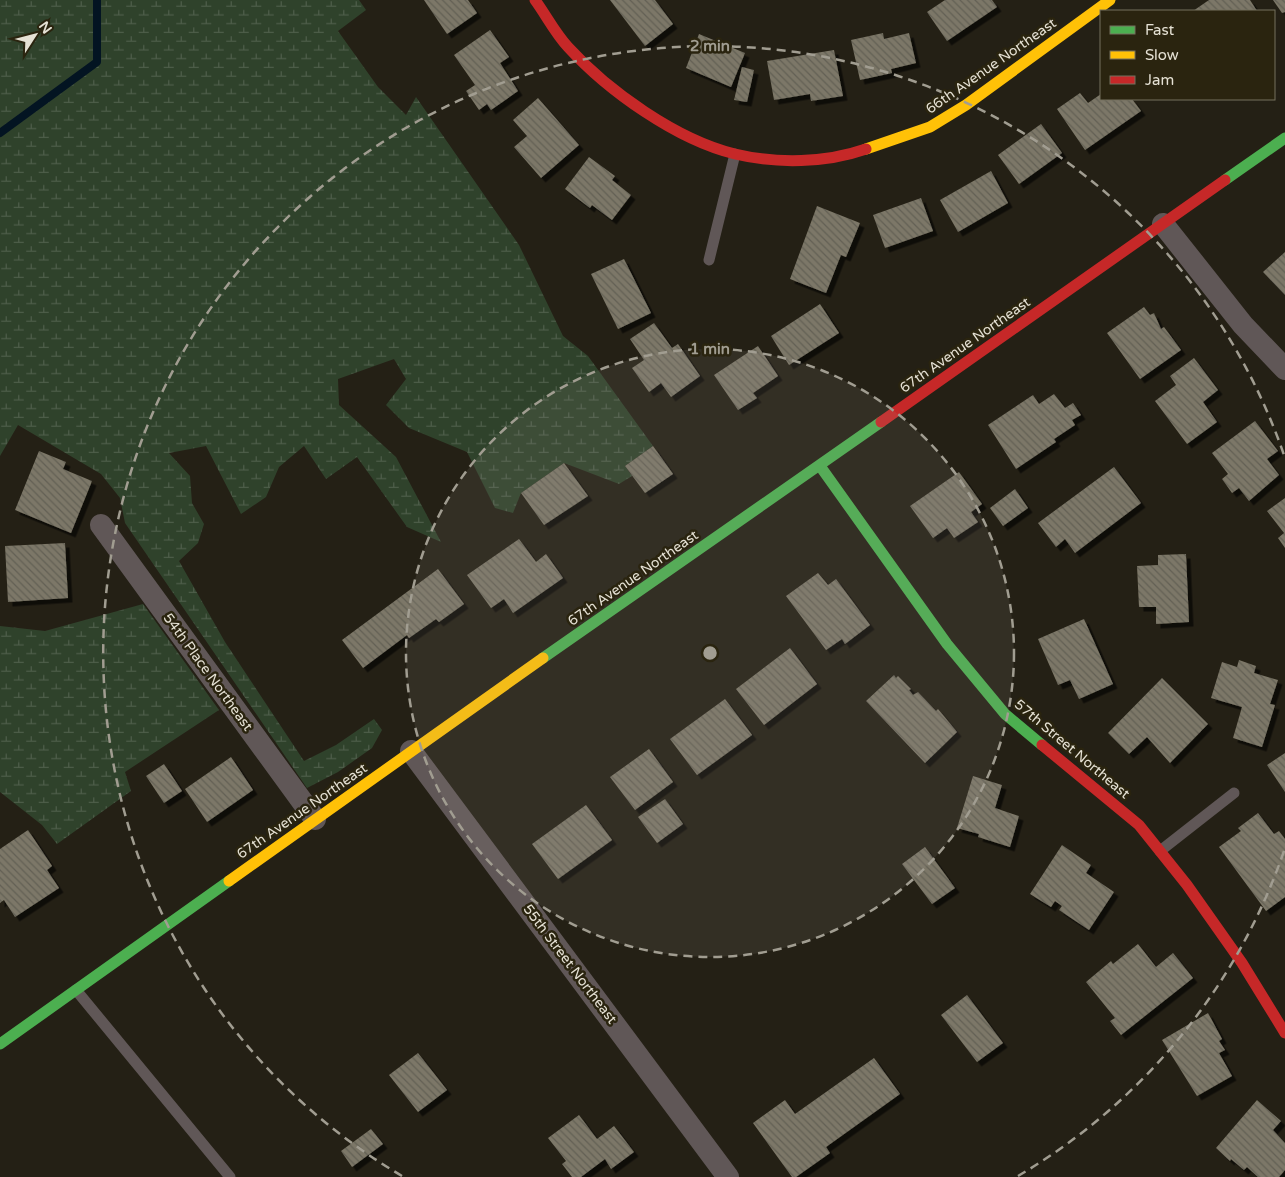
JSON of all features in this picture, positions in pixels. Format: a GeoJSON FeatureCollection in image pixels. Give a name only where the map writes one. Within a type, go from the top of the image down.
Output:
{"type":"FeatureCollection","features":[{"type":"Feature","properties":{"kind":"street","name":"66th Avenue Northeast"},"geometry":{"type":"LineString","coordinates":[[536,0],[567,46],[615,91],[674,130],[735,154],[794,161],[848,155],[930,127],[966,105],[1110,0]]}},
{"type":"Feature","properties":{"kind":"street","name":"67th Avenue Northeast"},"geometry":{"type":"LineString","coordinates":[[0,1044],[411,751],[820,466],[1285,138]]}},
{"type":"Feature","properties":{"kind":"street"},"geometry":{"type":"LineString","coordinates":[[1163,224],[1243,325],[1285,368]]}},
{"type":"Feature","properties":{"kind":"street","name":"57th Street Northeast"},"geometry":{"type":"LineString","coordinates":[[820,466],[946,644],[1004,714],[1139,825],[1187,885],[1242,963],[1285,1032]]}},
{"type":"Feature","properties":{"kind":"street","name":"54th Place Northeast"},"geometry":{"type":"LineString","coordinates":[[101,525],[315,819]]}},
{"type":"Feature","properties":{"kind":"street","name":"55th Street Northeast"},"geometry":{"type":"LineString","coordinates":[[411,751],[728,1177]]}},
{"type":"Feature","properties":{"kind":"lane"},"geometry":{"type":"LineString","coordinates":[[709,260],[735,154]]}},
{"type":"Feature","properties":{"kind":"lane"},"geometry":{"type":"LineString","coordinates":[[1160,851],[1234,793]]}},
{"type":"Feature","properties":{"kind":"lane"},"geometry":{"type":"LineString","coordinates":[[76,990],[230,1177]]}},
{"type":"Feature","properties":{"kind":"green space"},"geometry":{"type":"Polygon","coordinates":[[[0,0],[359,0],[366,10],[338,31],[378,87],[406,115],[416,97],[519,245],[563,336],[588,356],[653,446],[625,466],[632,476],[619,484],[564,463],[521,493],[513,513],[495,508],[467,452],[409,428],[386,405],[406,379],[394,359],[338,379],[339,405],[396,457],[441,542],[407,527],[357,457],[326,479],[304,446],[279,467],[266,497],[241,514],[206,446],[169,453],[190,476],[192,503],[204,524],[198,543],[179,561],[225,642],[304,761],[336,745],[374,719],[382,730],[372,748],[338,772],[307,788],[125,523],[120,498],[101,474],[18,425],[0,456],[0,0]]]}},
{"type":"Feature","properties":{"kind":"green space"},"geometry":{"type":"Polygon","coordinates":[[[143,604],[219,710],[125,772],[131,791],[57,844],[42,825],[0,792],[0,626],[45,631],[143,604]]]}},
{"type":"Feature","properties":{"kind":"building"},"geometry":{"type":"Polygon","coordinates":[[[424,0],[468,0],[477,13],[447,34],[424,0]]]}},
{"type":"Feature","properties":{"kind":"building"},"geometry":{"type":"Polygon","coordinates":[[[610,0],[655,0],[673,24],[645,46],[610,0]]]}},
{"type":"Feature","properties":{"kind":"building"},"geometry":{"type":"Polygon","coordinates":[[[945,0],[992,0],[997,7],[947,41],[927,12],[945,0]]]}},
{"type":"Feature","properties":{"kind":"building"},"geometry":{"type":"Polygon","coordinates":[[[1209,0],[1250,0],[1256,10],[1194,10],[1209,0]]]}},
{"type":"Feature","properties":{"kind":"building"},"geometry":{"type":"Polygon","coordinates":[[[1273,0],[1285,0],[1285,12],[1282,13],[1273,0]]]}},
{"type":"Feature","properties":{"kind":"building"},"geometry":{"type":"Polygon","coordinates":[[[490,30],[509,57],[500,63],[518,91],[491,110],[487,104],[479,110],[466,91],[475,85],[454,55],[490,30]]]}},
{"type":"Feature","properties":{"kind":"building"},"geometry":{"type":"Polygon","coordinates":[[[883,33],[884,39],[909,33],[916,63],[891,69],[892,73],[860,80],[851,40],[883,33]]]}},
{"type":"Feature","properties":{"kind":"building"},"geometry":{"type":"Polygon","coordinates":[[[699,34],[745,53],[731,87],[686,68],[699,34]]]}},
{"type":"Feature","properties":{"kind":"building"},"geometry":{"type":"Polygon","coordinates":[[[834,50],[843,96],[811,101],[810,94],[774,100],[767,61],[834,50]]]}},
{"type":"Feature","properties":{"kind":"building"},"geometry":{"type":"Polygon","coordinates":[[[742,67],[754,70],[747,102],[734,100],[742,67]]]}},
{"type":"Feature","properties":{"kind":"building"},"geometry":{"type":"Polygon","coordinates":[[[1080,93],[1088,103],[1100,95],[1100,100],[1133,100],[1141,111],[1085,150],[1057,109],[1080,93]]]}},
{"type":"Feature","properties":{"kind":"building"},"geometry":{"type":"Polygon","coordinates":[[[538,98],[579,145],[541,178],[514,147],[527,136],[513,120],[538,98]]]}},
{"type":"Feature","properties":{"kind":"building"},"geometry":{"type":"Polygon","coordinates":[[[1041,124],[1062,153],[1019,184],[998,155],[1041,124]]]}},
{"type":"Feature","properties":{"kind":"building"},"geometry":{"type":"Polygon","coordinates":[[[589,157],[615,176],[612,180],[631,195],[612,220],[592,205],[590,208],[565,189],[589,157]]]}},
{"type":"Feature","properties":{"kind":"building"},"geometry":{"type":"Polygon","coordinates":[[[991,171],[1008,203],[958,232],[940,200],[991,171]]]}},
{"type":"Feature","properties":{"kind":"building"},"geometry":{"type":"Polygon","coordinates":[[[921,198],[933,231],[885,248],[873,215],[921,198]]]}},
{"type":"Feature","properties":{"kind":"building"},"geometry":{"type":"Polygon","coordinates":[[[817,206],[860,223],[846,257],[841,255],[826,293],[790,279],[817,206]]]}},
{"type":"Feature","properties":{"kind":"building"},"geometry":{"type":"Polygon","coordinates":[[[1285,252],[1285,295],[1263,272],[1285,252]]]}},
{"type":"Feature","properties":{"kind":"building"},"geometry":{"type":"Polygon","coordinates":[[[624,259],[651,313],[618,329],[591,274],[624,259]]]}},
{"type":"Feature","properties":{"kind":"building"},"geometry":{"type":"Polygon","coordinates":[[[820,304],[839,333],[789,365],[771,336],[820,304]]]}},
{"type":"Feature","properties":{"kind":"building"},"geometry":{"type":"Polygon","coordinates":[[[1144,307],[1150,315],[1154,313],[1161,329],[1164,327],[1181,350],[1140,379],[1107,333],[1144,307]]]}},
{"type":"Feature","properties":{"kind":"building"},"geometry":{"type":"Polygon","coordinates":[[[654,323],[672,348],[678,344],[700,376],[671,397],[661,383],[649,392],[632,368],[644,360],[630,339],[654,323]]]}},
{"type":"Feature","properties":{"kind":"building"},"geometry":{"type":"Polygon","coordinates":[[[758,346],[778,376],[753,393],[757,398],[738,410],[714,375],[758,346]]]}},
{"type":"Feature","properties":{"kind":"building"},"geometry":{"type":"Polygon","coordinates":[[[1194,358],[1218,390],[1203,402],[1217,422],[1187,444],[1155,401],[1176,385],[1170,376],[1194,358]]]}},
{"type":"Feature","properties":{"kind":"building"},"geometry":{"type":"Polygon","coordinates":[[[1054,394],[1065,408],[1073,403],[1081,415],[1072,420],[1075,425],[1054,439],[1056,442],[1016,469],[988,425],[1033,395],[1039,404],[1054,394]]]}},
{"type":"Feature","properties":{"kind":"building"},"geometry":{"type":"Polygon","coordinates":[[[1255,421],[1278,451],[1267,459],[1279,475],[1249,501],[1239,488],[1232,493],[1222,479],[1228,474],[1212,453],[1255,421]]]}},
{"type":"Feature","properties":{"kind":"building"},"geometry":{"type":"Polygon","coordinates":[[[653,446],[673,474],[645,493],[625,466],[653,446]]]}},
{"type":"Feature","properties":{"kind":"building"},"geometry":{"type":"Polygon","coordinates":[[[39,451],[66,462],[63,469],[92,481],[71,533],[15,510],[39,451]]]}},
{"type":"Feature","properties":{"kind":"building"},"geometry":{"type":"Polygon","coordinates":[[[564,463],[588,496],[544,525],[521,493],[564,463]]]}},
{"type":"Feature","properties":{"kind":"building"},"geometry":{"type":"Polygon","coordinates":[[[1114,467],[1141,503],[1075,553],[1065,539],[1056,547],[1038,523],[1114,467]]]}},
{"type":"Feature","properties":{"kind":"building"},"geometry":{"type":"Polygon","coordinates":[[[959,472],[982,504],[971,512],[978,522],[954,538],[947,528],[933,538],[910,506],[959,472]]]}},
{"type":"Feature","properties":{"kind":"building"},"geometry":{"type":"Polygon","coordinates":[[[1015,489],[1028,508],[1003,526],[990,508],[1015,489]]]}},
{"type":"Feature","properties":{"kind":"building"},"geometry":{"type":"Polygon","coordinates":[[[1285,498],[1285,548],[1278,538],[1284,533],[1267,511],[1285,498]]]}},
{"type":"Feature","properties":{"kind":"building"},"geometry":{"type":"Polygon","coordinates":[[[519,539],[536,562],[546,554],[563,578],[513,613],[504,599],[491,608],[467,575],[519,539]]]}},
{"type":"Feature","properties":{"kind":"building"},"geometry":{"type":"Polygon","coordinates":[[[65,543],[68,598],[8,602],[5,546],[65,543]]]}},
{"type":"Feature","properties":{"kind":"building"},"geometry":{"type":"Polygon","coordinates":[[[1186,554],[1189,622],[1156,624],[1156,607],[1139,607],[1137,566],[1158,565],[1158,555],[1186,554]]]}},
{"type":"Feature","properties":{"kind":"building"},"geometry":{"type":"Polygon","coordinates":[[[438,569],[464,604],[439,622],[436,619],[409,638],[407,635],[363,668],[342,640],[438,569]]]}},
{"type":"Feature","properties":{"kind":"building"},"geometry":{"type":"Polygon","coordinates":[[[818,573],[828,585],[836,579],[870,625],[845,644],[842,639],[826,650],[786,596],[818,573]]]}},
{"type":"Feature","properties":{"kind":"building"},"geometry":{"type":"Polygon","coordinates":[[[1084,619],[1113,684],[1079,699],[1070,680],[1058,685],[1038,639],[1084,619]]]}},
{"type":"Feature","properties":{"kind":"building"},"geometry":{"type":"Polygon","coordinates":[[[790,648],[817,684],[764,725],[736,689],[790,648]]]}},
{"type":"Feature","properties":{"kind":"building"},"geometry":{"type":"Polygon","coordinates":[[[1239,660],[1256,666],[1254,673],[1278,680],[1270,704],[1275,705],[1262,747],[1233,738],[1242,707],[1211,698],[1222,662],[1237,667],[1239,660]]]}},
{"type":"Feature","properties":{"kind":"building"},"geometry":{"type":"Polygon","coordinates":[[[894,675],[896,678],[898,676],[911,689],[909,690],[913,695],[918,692],[936,711],[938,709],[957,732],[925,763],[866,701],[894,675]]]}},
{"type":"Feature","properties":{"kind":"building"},"geometry":{"type":"Polygon","coordinates":[[[1162,678],[1208,724],[1170,763],[1147,737],[1129,754],[1108,733],[1162,678]]]}},
{"type":"Feature","properties":{"kind":"building"},"geometry":{"type":"Polygon","coordinates":[[[725,699],[752,735],[697,775],[670,739],[725,699]]]}},
{"type":"Feature","properties":{"kind":"building"},"geometry":{"type":"Polygon","coordinates":[[[649,749],[673,782],[635,810],[610,777],[649,749]]]}},
{"type":"Feature","properties":{"kind":"building"},"geometry":{"type":"Polygon","coordinates":[[[1285,753],[1285,792],[1267,765],[1285,753]]]}},
{"type":"Feature","properties":{"kind":"building"},"geometry":{"type":"Polygon","coordinates":[[[231,757],[253,790],[207,822],[185,789],[231,757]]]}},
{"type":"Feature","properties":{"kind":"building"},"geometry":{"type":"Polygon","coordinates":[[[164,764],[182,791],[164,803],[146,776],[164,764]]]}},
{"type":"Feature","properties":{"kind":"building"},"geometry":{"type":"Polygon","coordinates":[[[973,776],[1002,785],[995,808],[1019,816],[1010,847],[978,837],[979,834],[957,828],[973,776]]]}},
{"type":"Feature","properties":{"kind":"building"},"geometry":{"type":"Polygon","coordinates":[[[665,799],[683,824],[657,843],[638,817],[665,799]]]}},
{"type":"Feature","properties":{"kind":"building"},"geometry":{"type":"Polygon","coordinates":[[[586,805],[612,840],[558,879],[532,844],[586,805]]]}},
{"type":"Feature","properties":{"kind":"building"},"geometry":{"type":"Polygon","coordinates":[[[1258,813],[1274,834],[1279,831],[1285,839],[1285,897],[1266,911],[1219,847],[1241,831],[1238,828],[1258,813]]]}},
{"type":"Feature","properties":{"kind":"building"},"geometry":{"type":"Polygon","coordinates":[[[28,830],[52,866],[47,870],[59,888],[15,917],[4,900],[0,903],[0,849],[28,830]]]}},
{"type":"Feature","properties":{"kind":"building"},"geometry":{"type":"Polygon","coordinates":[[[1062,845],[1091,865],[1086,873],[1114,892],[1089,930],[1059,910],[1062,906],[1055,901],[1051,907],[1030,894],[1062,845]]]}},
{"type":"Feature","properties":{"kind":"building"},"geometry":{"type":"Polygon","coordinates":[[[925,847],[955,888],[932,904],[902,864],[925,847]]]}},
{"type":"Feature","properties":{"kind":"building"},"geometry":{"type":"Polygon","coordinates":[[[1138,944],[1156,967],[1173,953],[1193,978],[1121,1035],[1110,1021],[1115,1018],[1086,982],[1111,961],[1113,964],[1138,944]]]}},
{"type":"Feature","properties":{"kind":"building"},"geometry":{"type":"Polygon","coordinates":[[[967,995],[1003,1043],[977,1062],[941,1015],[967,995]]]}},
{"type":"Feature","properties":{"kind":"building"},"geometry":{"type":"Polygon","coordinates":[[[1208,1013],[1222,1039],[1219,1041],[1225,1050],[1219,1053],[1232,1076],[1197,1096],[1162,1040],[1208,1013]]]}},
{"type":"Feature","properties":{"kind":"building"},"geometry":{"type":"Polygon","coordinates":[[[418,1053],[447,1090],[418,1112],[389,1075],[418,1053]]]}},
{"type":"Feature","properties":{"kind":"building"},"geometry":{"type":"Polygon","coordinates":[[[874,1058],[900,1094],[826,1147],[830,1153],[796,1177],[792,1177],[753,1123],[785,1100],[795,1114],[874,1058]]]}},
{"type":"Feature","properties":{"kind":"building"},"geometry":{"type":"Polygon","coordinates":[[[1257,1100],[1281,1121],[1273,1130],[1285,1143],[1285,1170],[1279,1177],[1258,1177],[1247,1167],[1244,1170],[1231,1159],[1230,1161],[1216,1148],[1257,1100]]]}},
{"type":"Feature","properties":{"kind":"building"},"geometry":{"type":"Polygon","coordinates":[[[579,1115],[597,1139],[614,1126],[634,1152],[611,1169],[605,1159],[581,1177],[572,1177],[562,1164],[566,1161],[548,1138],[579,1115]]]}},
{"type":"Feature","properties":{"kind":"building"},"geometry":{"type":"Polygon","coordinates":[[[371,1129],[383,1144],[352,1167],[341,1151],[371,1129]]]}},
{"type":"Feature","properties":{"kind":"waterway"},"geometry":{"type":"LineString","coordinates":[[0,133],[97,62],[97,0]]}},
{"type":"Feature","properties":{"kind":"traffic: fast"},"geometry":{"type":"LineString","coordinates":[[1225,180],[1285,138]]}},
{"type":"Feature","properties":{"kind":"traffic: fast"},"geometry":{"type":"LineString","coordinates":[[543,658],[881,422]]}},
{"type":"Feature","properties":{"kind":"traffic: fast"},"geometry":{"type":"LineString","coordinates":[[820,466],[947,644],[1005,714],[1042,745]]}},
{"type":"Feature","properties":{"kind":"traffic: fast"},"geometry":{"type":"LineString","coordinates":[[0,1044],[229,881]]}},
{"type":"Feature","properties":{"kind":"traffic: slow"},"geometry":{"type":"LineString","coordinates":[[866,149],[930,127],[966,105],[1110,0]]}},
{"type":"Feature","properties":{"kind":"traffic: slow"},"geometry":{"type":"LineString","coordinates":[[229,881],[543,658]]}},
{"type":"Feature","properties":{"kind":"traffic: jam"},"geometry":{"type":"LineString","coordinates":[[535,0],[563,42],[584,64],[645,112],[690,138],[735,154],[784,161],[835,157],[866,149]]}},
{"type":"Feature","properties":{"kind":"traffic: jam"},"geometry":{"type":"LineString","coordinates":[[881,422],[1225,180]]}},
{"type":"Feature","properties":{"kind":"traffic: jam"},"geometry":{"type":"LineString","coordinates":[[1042,745],[1139,825],[1187,885],[1242,963],[1285,1033]]}}]}
